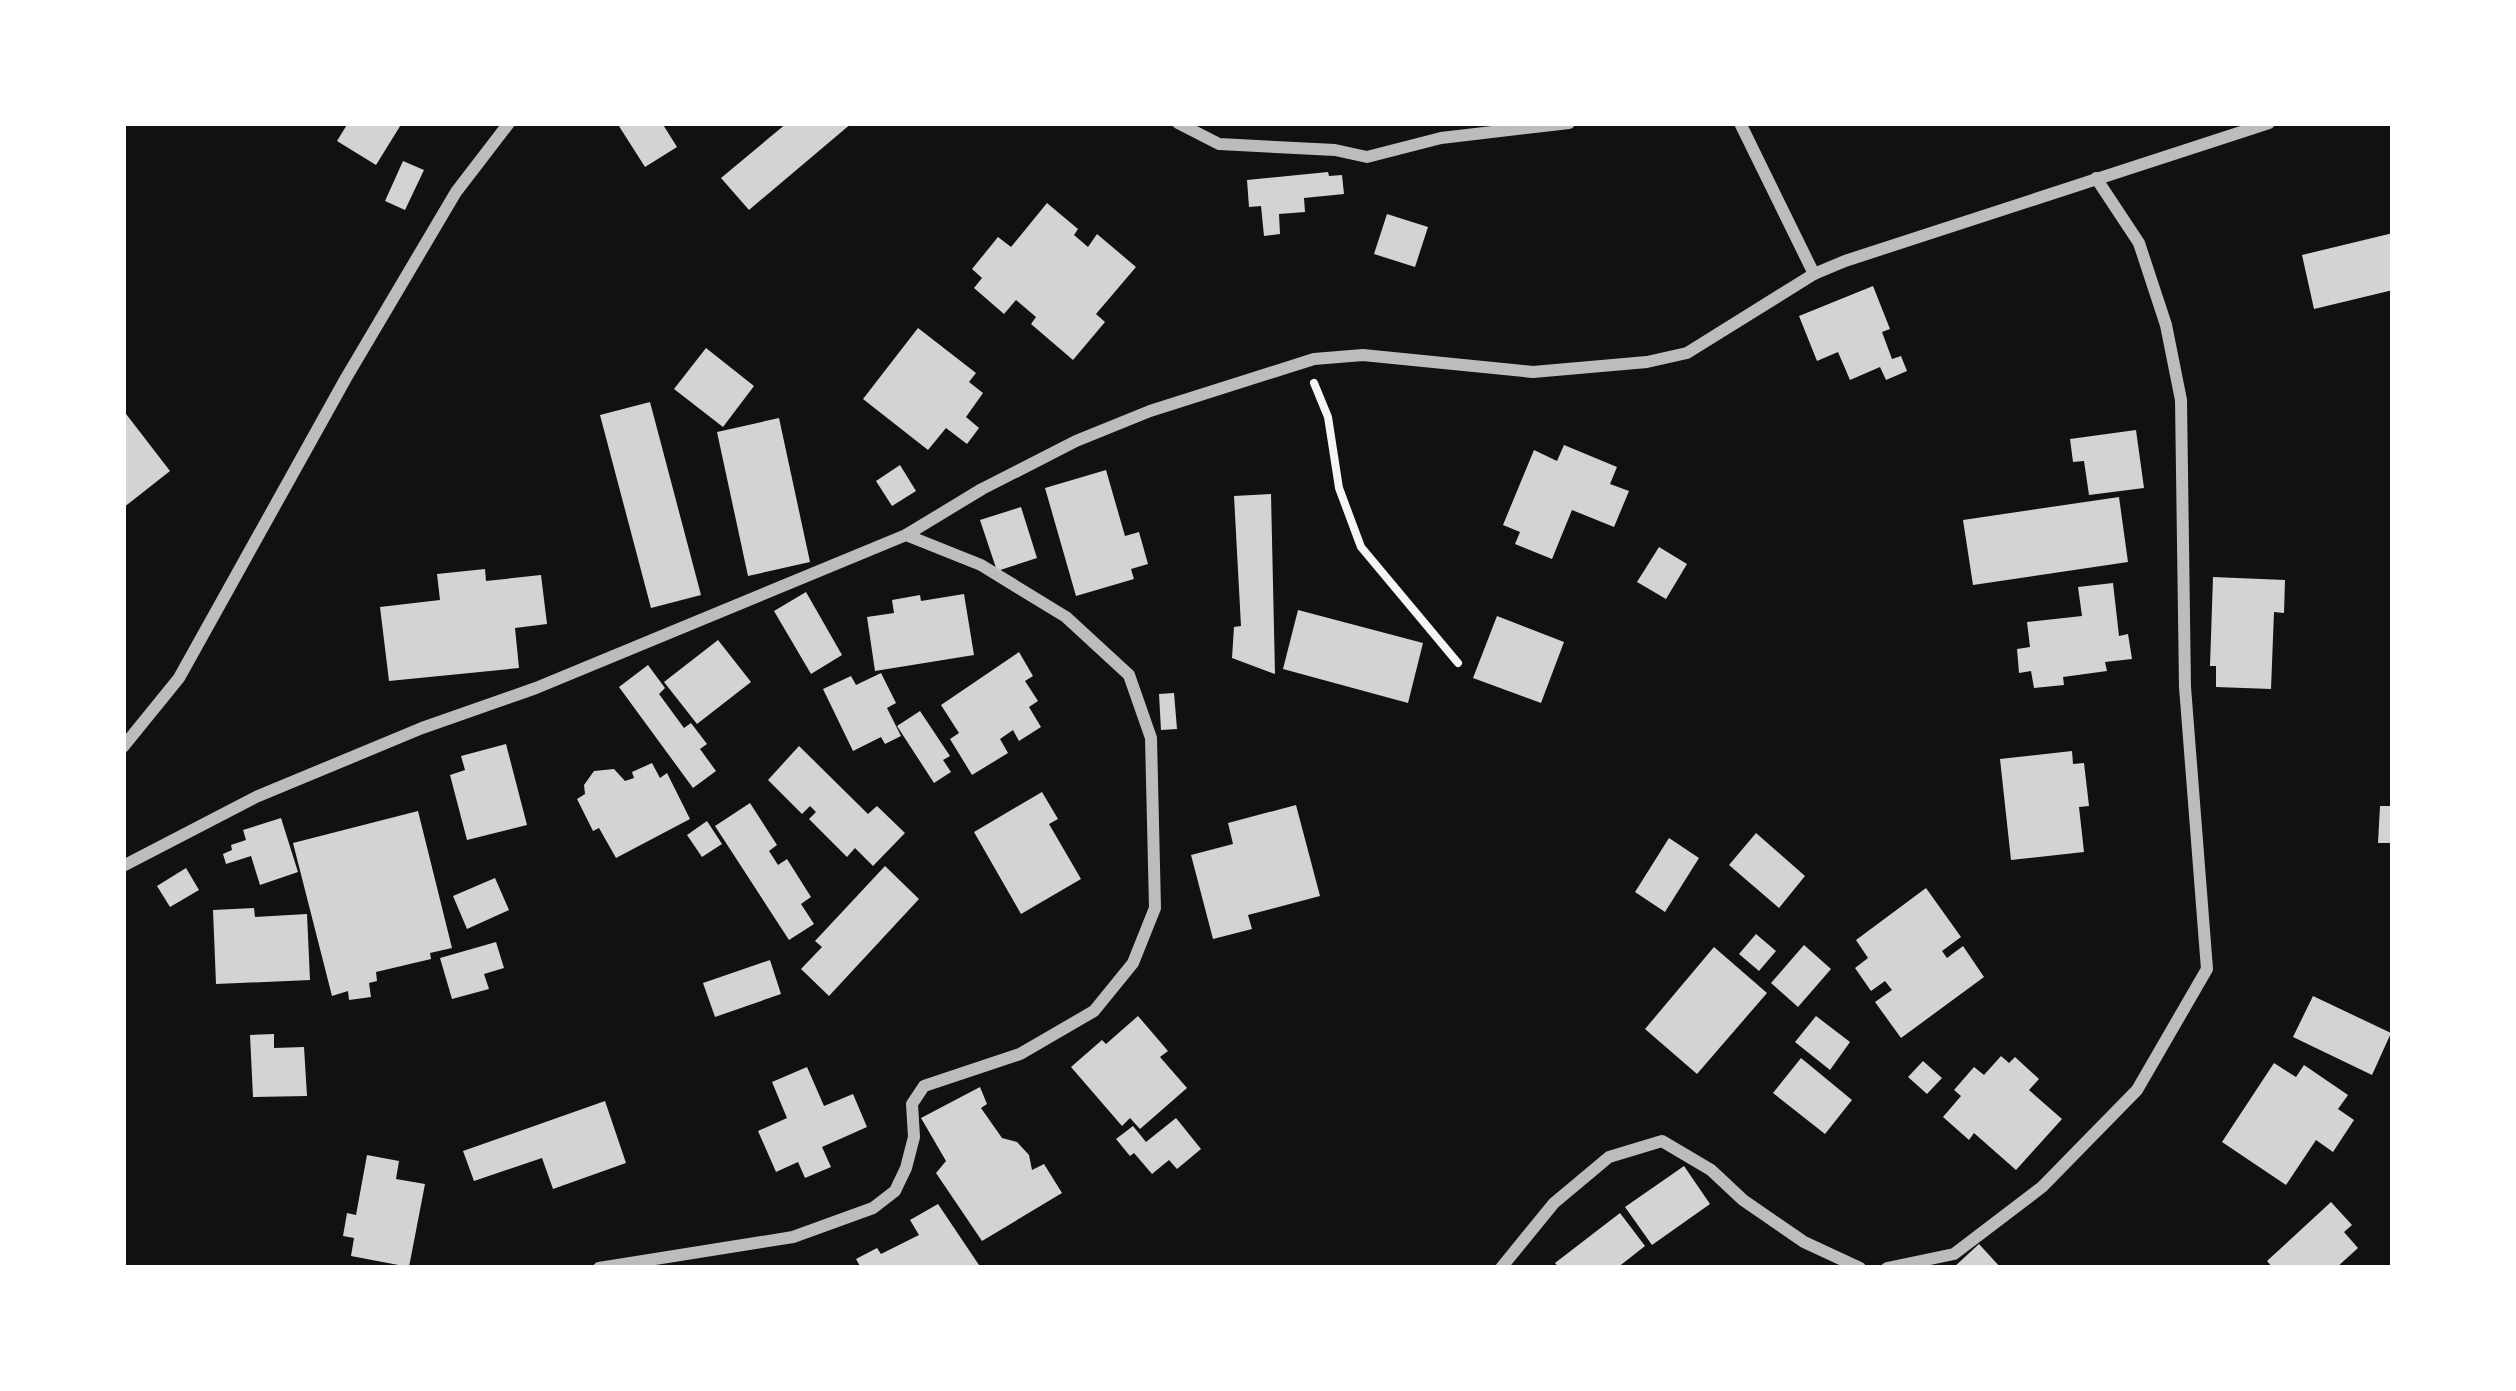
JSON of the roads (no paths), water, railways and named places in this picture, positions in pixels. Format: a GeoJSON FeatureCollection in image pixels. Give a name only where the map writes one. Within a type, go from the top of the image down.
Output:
{"type":"FeatureCollection","features":[{"type":"Feature","properties":{"kind":"street"},"geometry":{"type":"LineString","coordinates":[[123,747],[179,678],[456,192],[509,123]]}},
{"type":"Feature","properties":{"kind":"street"},"geometry":{"type":"LineString","coordinates":[[1178,123],[1219,144],[1335,150],[1367,157],[1441,138],[1569,123]]}},
{"type":"Feature","properties":{"kind":"street"},"geometry":{"type":"LineString","coordinates":[[1740,123],[1814,274]]}},
{"type":"Feature","properties":{"kind":"street"},"geometry":{"type":"LineString","coordinates":[[123,866],[256,796],[422,728],[536,688],[906,535],[1076,441],[1150,411],[1306,362],[1364,355],[1533,372],[1647,362],[1687,352],[1814,274],[1906,238],[2269,123]]}},
{"type":"Feature","properties":{"kind":"street"},"geometry":{"type":"LineString","coordinates":[[1886,1268],[1954,1255],[2042,1187],[2137,1090],[2207,969],[2185,687],[2181,400],[2166,325],[2139,243],[2096,178]]}},
{"type":"Feature","properties":{"kind":"street"},"geometry":{"type":"LineString","coordinates":[[599,1268],[794,1237],[874,1208],[895,1192],[906,1168],[914,1137],[912,1103],[924,1086],[1020,1054],[1094,1011],[1133,963],[1155,908],[1151,738],[1129,675],[1066,617],[981,565],[906,535]]}},
{"type":"Feature","properties":{"kind":"street"},"geometry":{"type":"LineString","coordinates":[[1501,1268],[1554,1203],[1609,1157],[1662,1141],[1711,1170],[1743,1200],[1804,1242],[1860,1268]]}}]}
